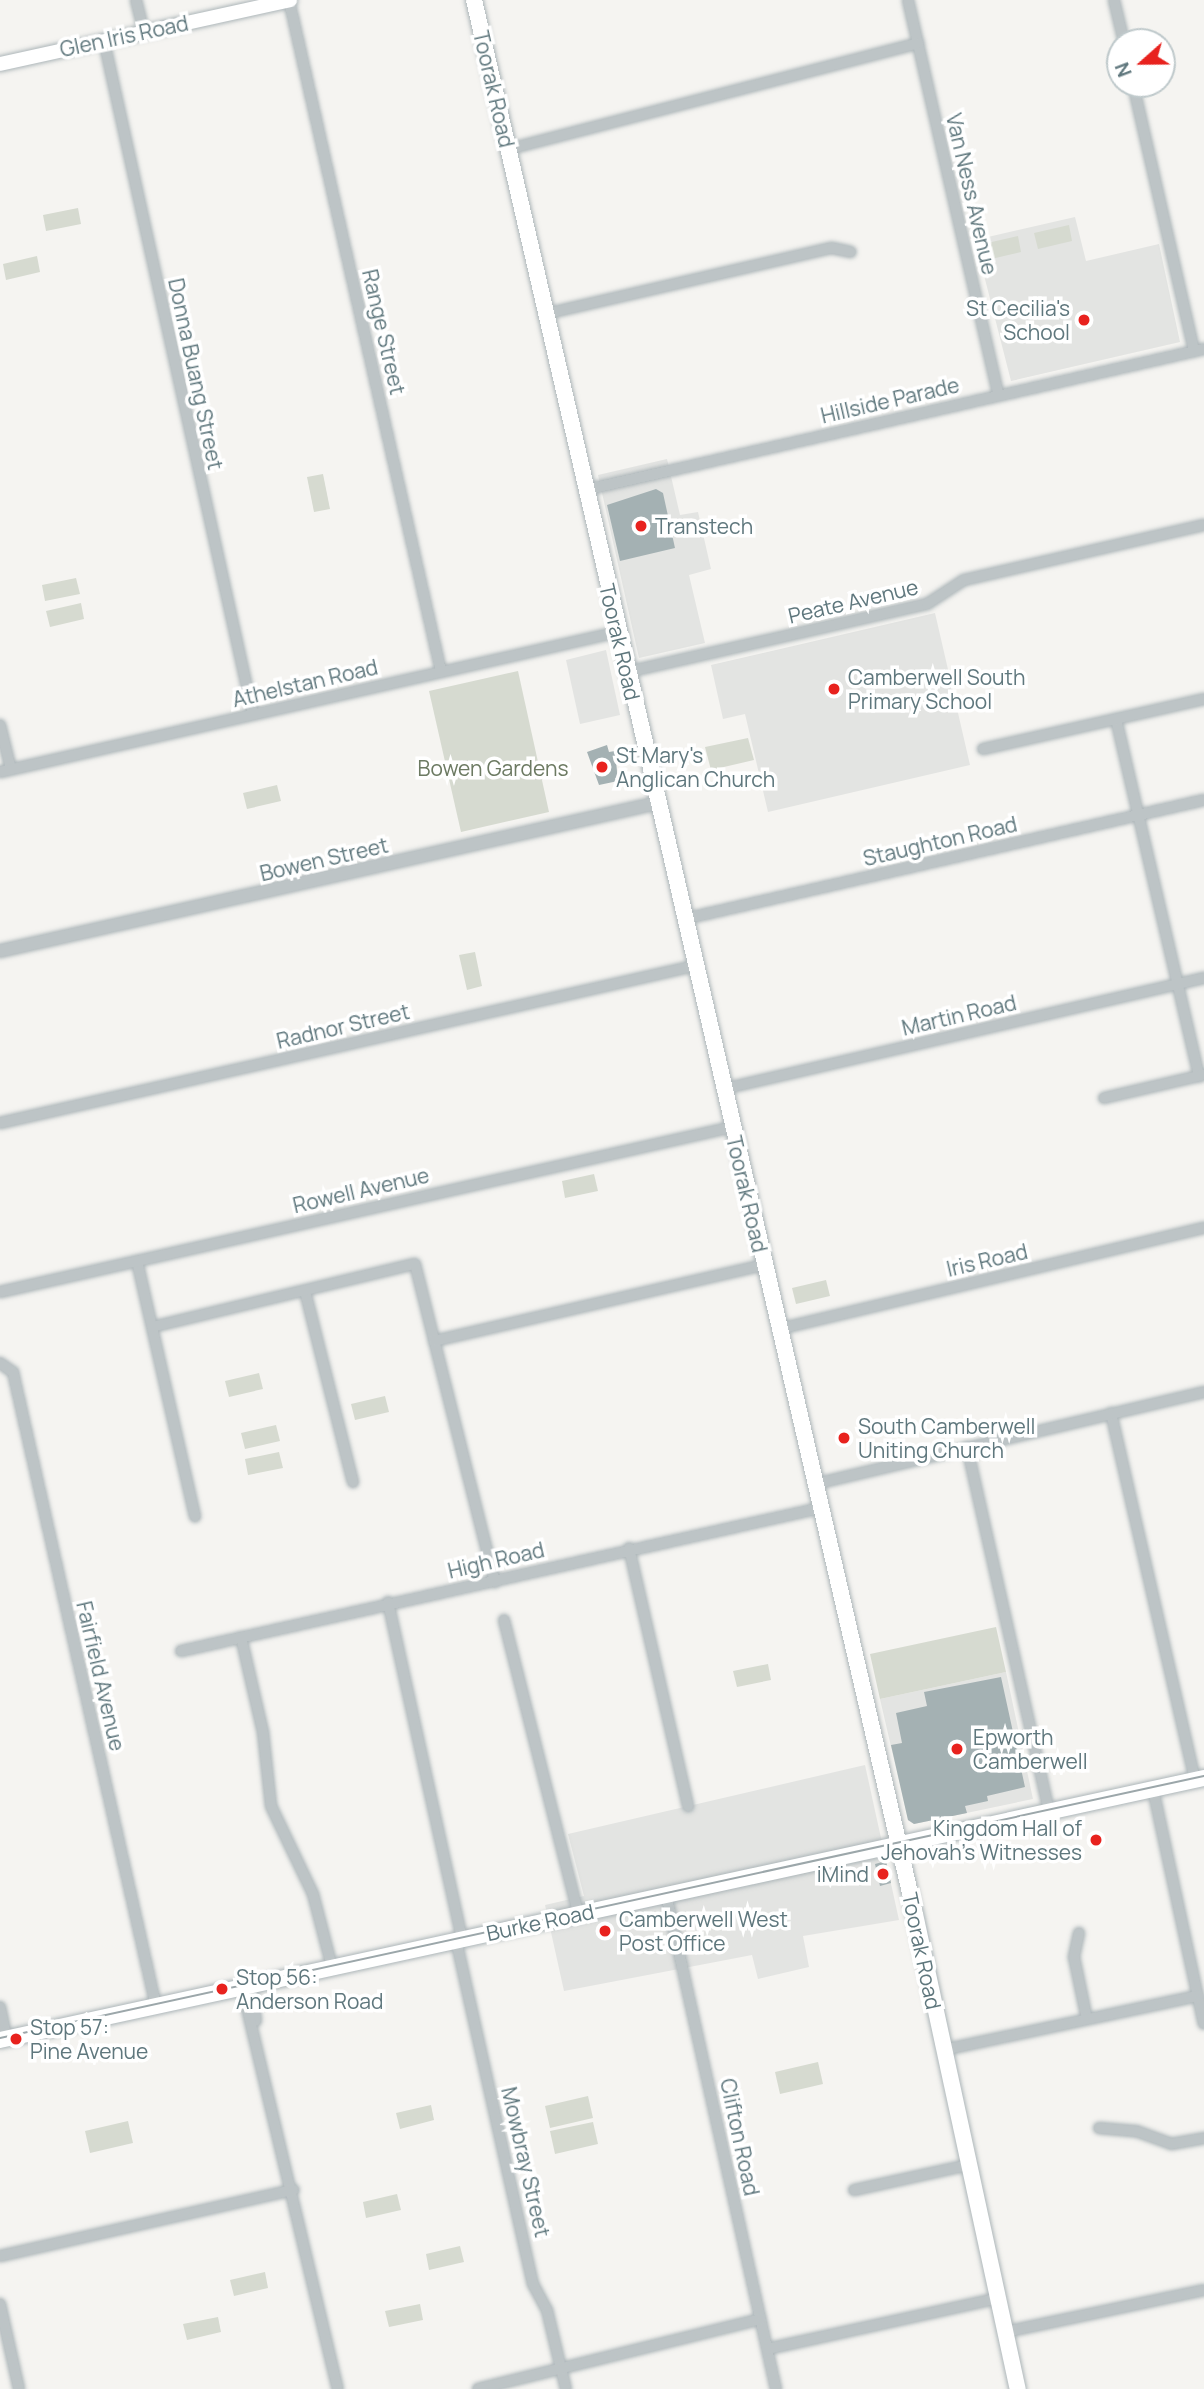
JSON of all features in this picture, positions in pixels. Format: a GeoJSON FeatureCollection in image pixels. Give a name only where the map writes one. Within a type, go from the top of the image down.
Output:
{"type":"FeatureCollection","features":[{"type":"Feature","properties":{"kind":"main road","name":"Glen Iris Road"},"geometry":{"type":"LineString","coordinates":[[0,64],[289,0]]}},
{"type":"Feature","properties":{"kind":"main road","name":"Toorak Road"},"geometry":{"type":"LineString","coordinates":[[474,0],[694,966],[898,1843],[1018,2389]]}},
{"type":"Feature","properties":{"kind":"main road","name":"Burke Road"},"geometry":{"type":"LineString","coordinates":[[4,2039],[1200,1779]]}},
{"type":"Feature","properties":{"kind":"street"},"geometry":{"type":"LineString","coordinates":[[136,0],[144,32]]}},
{"type":"Feature","properties":{"kind":"street","name":"Range Street"},"geometry":{"type":"LineString","coordinates":[[289,0],[441,671]]}},
{"type":"Feature","properties":{"kind":"street","name":"Van Ness Avenue"},"geometry":{"type":"LineString","coordinates":[[908,0],[999,396]]}},
{"type":"Feature","properties":{"kind":"street"},"geometry":{"type":"LineString","coordinates":[[1114,0],[1121,28]]}},
{"type":"Feature","properties":{"kind":"street","name":"Donna Buang Street"},"geometry":{"type":"LineString","coordinates":[[104,41],[253,714]]}},
{"type":"Feature","properties":{"kind":"street"},"geometry":{"type":"LineString","coordinates":[[509,149],[589,131],[644,110],[919,48]]}},
{"type":"Feature","properties":{"kind":"street"},"geometry":{"type":"LineString","coordinates":[[1136,98],[1199,350]]}},
{"type":"Feature","properties":{"kind":"street"},"geometry":{"type":"LineString","coordinates":[[545,314],[832,248],[851,252]]}},
{"type":"Feature","properties":{"kind":"street","name":"Hillside Parade"},"geometry":{"type":"LineString","coordinates":[[585,490],[1199,350]]}},
{"type":"Feature","properties":{"kind":"street","name":"Peate Avenue"},"geometry":{"type":"LineString","coordinates":[[627,672],[927,604],[964,580],[1204,525]]}},
{"type":"Feature","properties":{"kind":"street","name":"Athelstan Road"},"geometry":{"type":"LineString","coordinates":[[5,771],[618,632]]}},
{"type":"Feature","properties":{"kind":"street"},"geometry":{"type":"LineString","coordinates":[[983,749],[1204,699]]}},
{"type":"Feature","properties":{"kind":"street"},"geometry":{"type":"LineString","coordinates":[[1104,1098],[1202,1076],[1116,719]]}},
{"type":"Feature","properties":{"kind":"street"},"geometry":{"type":"LineString","coordinates":[[0,725],[5,771]]}},
{"type":"Feature","properties":{"kind":"street","name":"Staughton Road"},"geometry":{"type":"LineString","coordinates":[[684,919],[1204,800]]}},
{"type":"Feature","properties":{"kind":"street","name":"Bowen Street"},"geometry":{"type":"LineString","coordinates":[[0,951],[657,803]]}},
{"type":"Feature","properties":{"kind":"street","name":"Radnor Street"},"geometry":{"type":"LineString","coordinates":[[0,1123],[694,966]]}},
{"type":"Feature","properties":{"kind":"street","name":"Martin Road"},"geometry":{"type":"LineString","coordinates":[[723,1089],[1204,978]]}},
{"type":"Feature","properties":{"kind":"street","name":"Rowell Avenue"},"geometry":{"type":"LineString","coordinates":[[0,1292],[732,1127]]}},
{"type":"Feature","properties":{"kind":"street","name":"Iris Road"},"geometry":{"type":"LineString","coordinates":[[779,1329],[1204,1228]]}},
{"type":"Feature","properties":{"kind":"street"},"geometry":{"type":"LineString","coordinates":[[137,1261],[195,1517]]}},
{"type":"Feature","properties":{"kind":"street"},"geometry":{"type":"LineString","coordinates":[[152,1327],[415,1264],[495,1582]]}},
{"type":"Feature","properties":{"kind":"street"},"geometry":{"type":"LineString","coordinates":[[434,1341],[763,1265]]}},
{"type":"Feature","properties":{"kind":"street"},"geometry":{"type":"LineString","coordinates":[[304,1291],[353,1482]]}},
{"type":"Feature","properties":{"kind":"street","name":"Fairfield Avenue"},"geometry":{"type":"LineString","coordinates":[[0,1363],[13,1372],[156,2006]]}},
{"type":"Feature","properties":{"kind":"street"},"geometry":{"type":"LineString","coordinates":[[815,1483],[1204,1391]]}},
{"type":"Feature","properties":{"kind":"street"},"geometry":{"type":"LineString","coordinates":[[1111,1413],[1200,1779]]}},
{"type":"Feature","properties":{"kind":"street"},"geometry":{"type":"LineString","coordinates":[[967,1447],[1049,1811]]}},
{"type":"Feature","properties":{"kind":"street","name":"High Road"},"geometry":{"type":"LineString","coordinates":[[181,1651],[388,1602],[495,1582],[629,1548],[820,1508]]}},
{"type":"Feature","properties":{"kind":"street"},"geometry":{"type":"LineString","coordinates":[[629,1548],[688,1806]]}},
{"type":"Feature","properties":{"kind":"street","name":"Mowbray Street"},"geometry":{"type":"LineString","coordinates":[[388,1602],[533,2284],[547,2310],[566,2389]]}},
{"type":"Feature","properties":{"kind":"street"},"geometry":{"type":"LineString","coordinates":[[505,1620],[578,1913]]}},
{"type":"Feature","properties":{"kind":"street"},"geometry":{"type":"LineString","coordinates":[[241,1637],[263,1731],[271,1806],[313,1894],[332,1967]]}},
{"type":"Feature","properties":{"kind":"street"},"geometry":{"type":"LineString","coordinates":[[1153,1789],[1204,2024]]}},
{"type":"Feature","properties":{"kind":"street","name":"Clifton Road"},"geometry":{"type":"LineString","coordinates":[[666,1894],[776,2389]]}},
{"type":"Feature","properties":{"kind":"street"},"geometry":{"type":"LineString","coordinates":[[1079,1933],[1074,1957],[1087,2019]]}},
{"type":"Feature","properties":{"kind":"street"},"geometry":{"type":"LineString","coordinates":[[246,1986],[338,2389]]}},
{"type":"Feature","properties":{"kind":"street"},"geometry":{"type":"LineString","coordinates":[[943,2050],[1198,1996]]}},
{"type":"Feature","properties":{"kind":"street"},"geometry":{"type":"LineString","coordinates":[[0,2007],[4,2039]]}},
{"type":"Feature","properties":{"kind":"street"},"geometry":{"type":"LineString","coordinates":[[1099,2128],[1136,2131],[1171,2144],[1204,2138]]}},
{"type":"Feature","properties":{"kind":"street"},"geometry":{"type":"LineString","coordinates":[[854,2190],[968,2165]]}},
{"type":"Feature","properties":{"kind":"street"},"geometry":{"type":"LineString","coordinates":[[0,2256],[294,2190]]}},
{"type":"Feature","properties":{"kind":"street"},"geometry":{"type":"LineString","coordinates":[[1005,2332],[1204,2290]]}},
{"type":"Feature","properties":{"kind":"street"},"geometry":{"type":"LineString","coordinates":[[767,2349],[998,2298]]}},
{"type":"Feature","properties":{"kind":"street"},"geometry":{"type":"LineString","coordinates":[[0,2304],[19,2389]]}},
{"type":"Feature","properties":{"kind":"street"},"geometry":{"type":"LineString","coordinates":[[478,2389],[760,2319]]}},
{"type":"Feature","properties":{"kind":"shaded area","name":"St Cecilia's School"},"geometry":{"type":"Polygon","coordinates":[[[1075,217],[1086,261],[1159,244],[1180,342],[1011,381],[975,240],[1075,217]]]}},
{"type":"Feature","properties":{"kind":"shaded area"},"geometry":{"type":"Polygon","coordinates":[[[667,459],[680,515],[698,512],[711,569],[689,575],[705,643],[639,658],[598,475],[667,459]]]}},
{"type":"Feature","properties":{"kind":"shaded area","name":"Camberwell South Primary School"},"geometry":{"type":"Polygon","coordinates":[[[935,613],[970,765],[768,812],[745,714],[723,719],[711,665],[935,613]]]}},
{"type":"Feature","properties":{"kind":"shaded area"},"geometry":{"type":"Polygon","coordinates":[[[606,650],[620,715],[580,724],[566,660],[606,650]]]}},
{"type":"Feature","properties":{"kind":"shaded area","name":"Epworth Camberwell"},"geometry":{"type":"Polygon","coordinates":[[[1006,1672],[1033,1799],[914,1824],[908,1820],[880,1699],[1006,1672]]]}},
{"type":"Feature","properties":{"kind":"shaded area"},"geometry":{"type":"Polygon","coordinates":[[[865,1765],[899,1920],[803,1936],[809,1967],[758,1979],[752,1955],[564,1991],[545,1905],[584,1896],[568,1834],[865,1765]]]}},
{"type":"Feature","properties":{"kind":"green space"},"geometry":{"type":"Polygon","coordinates":[[[78,208],[81,224],[46,231],[43,215],[78,208]]]}},
{"type":"Feature","properties":{"kind":"green space"},"geometry":{"type":"Polygon","coordinates":[[[1069,225],[1072,241],[1038,249],[1034,233],[1069,225]]]}},
{"type":"Feature","properties":{"kind":"green space"},"geometry":{"type":"Polygon","coordinates":[[[1018,236],[1021,252],[987,260],[983,244],[1018,236]]]}},
{"type":"Feature","properties":{"kind":"green space"},"geometry":{"type":"Polygon","coordinates":[[[37,256],[40,272],[6,280],[3,264],[37,256]]]}},
{"type":"Feature","properties":{"kind":"green space"},"geometry":{"type":"Polygon","coordinates":[[[323,474],[330,509],[314,512],[307,477],[323,474]]]}},
{"type":"Feature","properties":{"kind":"green space"},"geometry":{"type":"Polygon","coordinates":[[[76,578],[80,594],[45,601],[42,585],[76,578]]]}},
{"type":"Feature","properties":{"kind":"green space"},"geometry":{"type":"Polygon","coordinates":[[[81,603],[84,619],[50,627],[46,611],[81,603]]]}},
{"type":"Feature","properties":{"kind":"green space","name":"Bowen Gardens"},"geometry":{"type":"Polygon","coordinates":[[[518,671],[549,812],[461,832],[429,691],[518,671]]]}},
{"type":"Feature","properties":{"kind":"green space"},"geometry":{"type":"Polygon","coordinates":[[[748,738],[754,760],[711,770],[705,747],[748,738]]]}},
{"type":"Feature","properties":{"kind":"green space"},"geometry":{"type":"Polygon","coordinates":[[[277,785],[281,801],[247,809],[243,793],[277,785]]]}},
{"type":"Feature","properties":{"kind":"green space"},"geometry":{"type":"Polygon","coordinates":[[[475,952],[482,986],[467,990],[459,955],[475,952]]]}},
{"type":"Feature","properties":{"kind":"green space"},"geometry":{"type":"Polygon","coordinates":[[[594,1174],[598,1191],[565,1198],[562,1181],[594,1174]]]}},
{"type":"Feature","properties":{"kind":"green space"},"geometry":{"type":"Polygon","coordinates":[[[826,1280],[830,1296],[796,1304],[792,1288],[826,1280]]]}},
{"type":"Feature","properties":{"kind":"green space"},"geometry":{"type":"Polygon","coordinates":[[[259,1373],[263,1389],[229,1397],[225,1381],[259,1373]]]}},
{"type":"Feature","properties":{"kind":"green space"},"geometry":{"type":"Polygon","coordinates":[[[385,1396],[389,1412],[355,1420],[351,1404],[385,1396]]]}},
{"type":"Feature","properties":{"kind":"green space"},"geometry":{"type":"Polygon","coordinates":[[[276,1425],[280,1441],[245,1449],[241,1433],[276,1425]]]}},
{"type":"Feature","properties":{"kind":"green space"},"geometry":{"type":"Polygon","coordinates":[[[279,1452],[283,1468],[248,1475],[245,1459],[279,1452]]]}},
{"type":"Feature","properties":{"kind":"green space"},"geometry":{"type":"Polygon","coordinates":[[[996,1627],[1006,1672],[880,1699],[870,1654],[996,1627]]]}},
{"type":"Feature","properties":{"kind":"green space"},"geometry":{"type":"Polygon","coordinates":[[[768,1664],[771,1680],[737,1687],[733,1671],[768,1664]]]}},
{"type":"Feature","properties":{"kind":"green space"},"geometry":{"type":"Polygon","coordinates":[[[818,2062],[823,2084],[780,2094],[775,2072],[818,2062]]]}},
{"type":"Feature","properties":{"kind":"green space"},"geometry":{"type":"Polygon","coordinates":[[[588,2096],[593,2118],[550,2128],[545,2106],[588,2096]]]}},
{"type":"Feature","properties":{"kind":"green space"},"geometry":{"type":"Polygon","coordinates":[[[431,2105],[434,2120],[400,2129],[396,2113],[431,2105]]]}},
{"type":"Feature","properties":{"kind":"green space"},"geometry":{"type":"Polygon","coordinates":[[[128,2121],[133,2143],[90,2153],[85,2131],[128,2121]]]}},
{"type":"Feature","properties":{"kind":"green space"},"geometry":{"type":"Polygon","coordinates":[[[593,2122],[598,2144],[555,2154],[550,2131],[593,2122]]]}},
{"type":"Feature","properties":{"kind":"green space"},"geometry":{"type":"Polygon","coordinates":[[[397,2194],[401,2210],[366,2218],[363,2202],[397,2194]]]}},
{"type":"Feature","properties":{"kind":"green space"},"geometry":{"type":"Polygon","coordinates":[[[460,2246],[464,2262],[429,2270],[426,2254],[460,2246]]]}},
{"type":"Feature","properties":{"kind":"green space"},"geometry":{"type":"Polygon","coordinates":[[[265,2272],[268,2288],[234,2296],[230,2280],[265,2272]]]}},
{"type":"Feature","properties":{"kind":"green space"},"geometry":{"type":"Polygon","coordinates":[[[420,2304],[423,2320],[389,2327],[385,2311],[420,2304]]]}},
{"type":"Feature","properties":{"kind":"green space"},"geometry":{"type":"Polygon","coordinates":[[[218,2317],[221,2332],[187,2340],[183,2324],[218,2317]]]}},
{"type":"Feature","properties":{"kind":"building","name":"Transtech"},"geometry":{"type":"Polygon","coordinates":[[[656,489],[663,493],[675,548],[620,561],[607,505],[656,489]]]}},
{"type":"Feature","properties":{"kind":"building","name":"St Mary's Anglican Church"},"geometry":{"type":"Polygon","coordinates":[[[607,745],[609,752],[615,751],[618,781],[599,785],[587,752],[607,745]]]}},
{"type":"Feature","properties":{"kind":"building","name":"Epworth Camberwell"},"geometry":{"type":"Polygon","coordinates":[[[1001,1677],[1025,1787],[987,1796],[988,1801],[965,1806],[967,1813],[914,1824],[908,1820],[891,1745],[902,1743],[896,1713],[927,1706],[924,1692],[1001,1677]]]}},
{"type":"Feature","properties":{"kind":"building","name":"iMind"},"geometry":{"type":"Polygon","coordinates":[[[886,1861],[891,1883],[880,1886],[875,1864],[886,1861]]]}},
{"type":"Feature","properties":{"kind":"tram line"},"geometry":{"type":"LineString","coordinates":[[0,2038],[1204,1776]]}},
{"type":"Feature","properties":{"kind":"place","name":"St Cecilia's School"},"geometry":{"type":"Point","coordinates":[1084,320]}},
{"type":"Feature","properties":{"kind":"place","name":"Transtech"},"geometry":{"type":"Point","coordinates":[641,526]}},
{"type":"Feature","properties":{"kind":"place","name":"Camberwell South Primary School"},"geometry":{"type":"Point","coordinates":[834,689]}},
{"type":"Feature","properties":{"kind":"place","name":"St Mary's Anglican Church"},"geometry":{"type":"Point","coordinates":[602,767]}},
{"type":"Feature","properties":{"kind":"place","name":"South Camberwell Uniting Church"},"geometry":{"type":"Point","coordinates":[844,1438]}},
{"type":"Feature","properties":{"kind":"place","name":"Epworth Camberwell"},"geometry":{"type":"Point","coordinates":[957,1749]}},
{"type":"Feature","properties":{"kind":"place","name":"Kingdom Hall of Jehovah's Witnesses"},"geometry":{"type":"Point","coordinates":[1096,1840]}},
{"type":"Feature","properties":{"kind":"place","name":"iMind"},"geometry":{"type":"Point","coordinates":[883,1874]}},
{"type":"Feature","properties":{"kind":"place","name":"Camberwell West Post Office"},"geometry":{"type":"Point","coordinates":[605,1931]}},
{"type":"Feature","properties":{"kind":"place","name":"Stop 56: Anderson Road"},"geometry":{"type":"Point","coordinates":[222,1989]}},
{"type":"Feature","properties":{"kind":"place","name":"Stop 57: Pine Avenue"},"geometry":{"type":"Point","coordinates":[16,2039]}}]}
